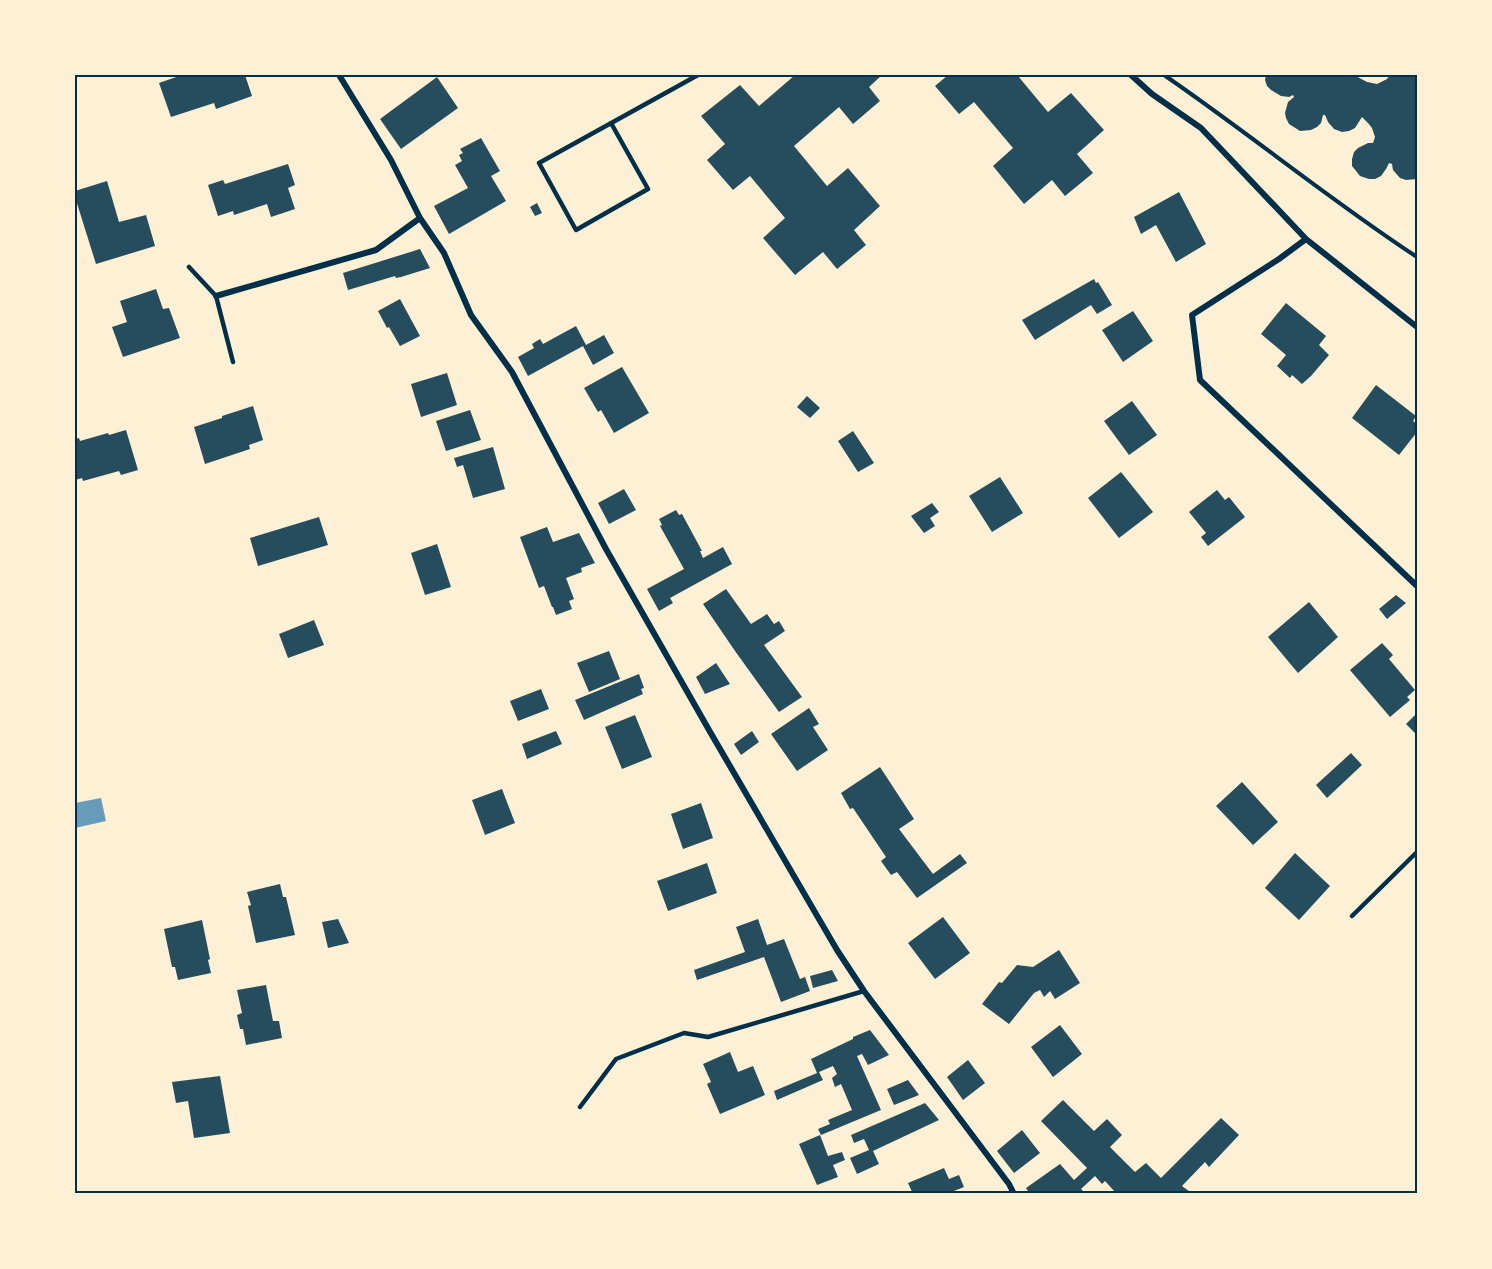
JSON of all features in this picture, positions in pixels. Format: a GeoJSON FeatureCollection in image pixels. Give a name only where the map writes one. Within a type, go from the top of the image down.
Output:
{"type":"FeatureCollection","features":[{"type":"Feature","properties":{"kind":"street"},"geometry":{"type":"LineString","coordinates":[[339,75],[391,160],[420,218],[444,253],[471,315],[512,372],[606,549],[837,950],[864,991],[1009,1184],[1014,1194]]}},
{"type":"Feature","properties":{"kind":"street"},"geometry":{"type":"LineString","coordinates":[[1131,75],[1152,94],[1201,128],[1306,239],[1417,327]]}},
{"type":"Feature","properties":{"kind":"street"},"geometry":{"type":"LineString","coordinates":[[216,296],[376,250],[420,218]]}},
{"type":"Feature","properties":{"kind":"street"},"geometry":{"type":"LineString","coordinates":[[1306,239],[1192,315],[1200,380],[1417,586]]}},
{"type":"Feature","properties":{"kind":"lane"},"geometry":{"type":"LineString","coordinates":[[611,123],[648,189],[576,230],[538,163],[698,75]]}},
{"type":"Feature","properties":{"kind":"lane"},"geometry":{"type":"LineString","coordinates":[[189,267],[216,296],[234,362]]}},
{"type":"Feature","properties":{"kind":"lane"},"geometry":{"type":"LineString","coordinates":[[1352,916],[1417,852]]}},
{"type":"Feature","properties":{"kind":"lane"},"geometry":{"type":"LineString","coordinates":[[580,1107],[616,1059],[684,1033],[708,1037],[864,991]]}},
{"type":"Feature","properties":{"kind":"path"},"geometry":{"type":"LineString","coordinates":[[1164,75],[1417,257]]}},
{"type":"Feature","properties":{"kind":"water"},"geometry":{"type":"Polygon","coordinates":[[[101,798],[106,821],[75,828],[75,803],[101,798]]]}},
{"type":"Feature","properties":{"kind":"building"},"geometry":{"type":"Polygon","coordinates":[[[182,75],[245,75],[252,96],[216,109],[214,103],[171,117],[159,83],[182,75]]]}},
{"type":"Feature","properties":{"kind":"building"},"geometry":{"type":"Polygon","coordinates":[[[795,75],[882,75],[869,87],[880,101],[853,124],[839,107],[794,146],[827,186],[848,168],[880,206],[854,230],[866,245],[837,269],[823,252],[795,275],[763,238],[785,218],[750,176],[733,190],[707,160],[725,144],[701,116],[740,85],[759,106],[795,75]]]}},
{"type":"Feature","properties":{"kind":"building"},"geometry":{"type":"Polygon","coordinates":[[[948,75],[1020,75],[1018,76],[1048,112],[1071,93],[1104,130],[1077,154],[1093,173],[1065,196],[1052,180],[1024,204],[993,166],[1013,148],[974,102],[959,114],[935,86],[948,75]]]}},
{"type":"Feature","properties":{"kind":"building"},"geometry":{"type":"Polygon","coordinates":[[[1266,75],[1354,75],[1377,84],[1390,75],[1417,75],[1417,179],[1400,178],[1393,170],[1392,164],[1389,163],[1381,176],[1375,179],[1360,176],[1352,166],[1352,159],[1358,148],[1373,143],[1375,137],[1368,123],[1362,117],[1355,128],[1342,132],[1334,129],[1323,115],[1317,127],[1300,131],[1289,124],[1285,113],[1293,95],[1281,96],[1271,90],[1265,80],[1266,75]]]}},
{"type":"Feature","properties":{"kind":"building"},"geometry":{"type":"Polygon","coordinates":[[[437,77],[458,108],[401,149],[380,119],[437,77]]]}},
{"type":"Feature","properties":{"kind":"building"},"geometry":{"type":"Polygon","coordinates":[[[481,138],[500,171],[491,176],[506,201],[449,234],[434,206],[468,188],[455,165],[462,161],[459,155],[463,153],[460,149],[481,138]]]}},
{"type":"Feature","properties":{"kind":"building"},"geometry":{"type":"Polygon","coordinates":[[[288,164],[295,185],[288,188],[295,209],[271,217],[267,204],[234,215],[233,211],[218,216],[208,185],[223,180],[225,184],[288,164]]]}},
{"type":"Feature","properties":{"kind":"building"},"geometry":{"type":"Polygon","coordinates":[[[107,181],[119,222],[146,215],[155,246],[96,264],[75,191],[107,181]]]}},
{"type":"Feature","properties":{"kind":"building"},"geometry":{"type":"Polygon","coordinates":[[[1179,192],[1206,244],[1176,262],[1156,225],[1141,234],[1134,217],[1179,192]]]}},
{"type":"Feature","properties":{"kind":"building"},"geometry":{"type":"Polygon","coordinates":[[[537,203],[542,213],[535,216],[530,207],[537,203]]]}},
{"type":"Feature","properties":{"kind":"building"},"geometry":{"type":"Polygon","coordinates":[[[420,249],[430,268],[348,290],[343,273],[420,249]]]}},
{"type":"Feature","properties":{"kind":"building"},"geometry":{"type":"Polygon","coordinates":[[[1094,279],[1112,305],[1097,314],[1091,305],[1035,340],[1022,320],[1094,279]]]}},
{"type":"Feature","properties":{"kind":"building"},"geometry":{"type":"Polygon","coordinates":[[[156,289],[163,309],[169,308],[180,338],[123,357],[112,327],[127,322],[120,301],[156,289]]]}},
{"type":"Feature","properties":{"kind":"building"},"geometry":{"type":"Polygon","coordinates":[[[400,299],[420,336],[400,346],[378,311],[400,299]]]}},
{"type":"Feature","properties":{"kind":"building"},"geometry":{"type":"Polygon","coordinates":[[[1286,303],[1326,336],[1319,345],[1329,355],[1302,384],[1292,375],[1290,378],[1277,366],[1286,355],[1261,334],[1286,303]]]}},
{"type":"Feature","properties":{"kind":"building"},"geometry":{"type":"Polygon","coordinates":[[[1133,311],[1153,341],[1123,362],[1102,330],[1133,311]]]}},
{"type":"Feature","properties":{"kind":"building"},"geometry":{"type":"Polygon","coordinates":[[[576,326],[586,345],[604,335],[614,353],[593,365],[583,346],[528,376],[518,357],[534,348],[532,344],[540,339],[543,344],[576,326]]]}},
{"type":"Feature","properties":{"kind":"building"},"geometry":{"type":"Polygon","coordinates":[[[622,367],[649,413],[614,433],[601,410],[598,412],[584,388],[622,367]]]}},
{"type":"Feature","properties":{"kind":"building"},"geometry":{"type":"Polygon","coordinates":[[[447,373],[457,405],[421,417],[411,384],[447,373]]]}},
{"type":"Feature","properties":{"kind":"building"},"geometry":{"type":"Polygon","coordinates":[[[1376,385],[1416,416],[1413,421],[1417,424],[1417,432],[1399,455],[1352,418],[1376,385]]]}},
{"type":"Feature","properties":{"kind":"building"},"geometry":{"type":"Polygon","coordinates":[[[807,396],[820,408],[810,418],[797,407],[807,396]]]}},
{"type":"Feature","properties":{"kind":"building"},"geometry":{"type":"Polygon","coordinates":[[[1132,401],[1157,435],[1129,455],[1104,421],[1132,401]]]}},
{"type":"Feature","properties":{"kind":"building"},"geometry":{"type":"Polygon","coordinates":[[[253,406],[263,440],[249,445],[250,449],[205,464],[194,427],[253,406]]]}},
{"type":"Feature","properties":{"kind":"building"},"geometry":{"type":"Polygon","coordinates":[[[470,410],[481,440],[446,451],[436,421],[470,410]]]}},
{"type":"Feature","properties":{"kind":"building"},"geometry":{"type":"Polygon","coordinates":[[[126,430],[138,470],[121,475],[119,471],[83,481],[82,478],[75,480],[75,439],[79,438],[80,441],[126,430]]]}},
{"type":"Feature","properties":{"kind":"building"},"geometry":{"type":"Polygon","coordinates":[[[853,431],[874,463],[858,472],[838,441],[853,431]]]}},
{"type":"Feature","properties":{"kind":"building"},"geometry":{"type":"Polygon","coordinates":[[[493,447],[505,489],[473,498],[463,465],[457,467],[454,458],[493,447]]]}},
{"type":"Feature","properties":{"kind":"building"},"geometry":{"type":"Polygon","coordinates":[[[1121,472],[1153,512],[1119,538],[1088,498],[1121,472]]]}},
{"type":"Feature","properties":{"kind":"building"},"geometry":{"type":"Polygon","coordinates":[[[1000,477],[1023,513],[992,532],[969,496],[1000,477]]]}},
{"type":"Feature","properties":{"kind":"building"},"geometry":{"type":"Polygon","coordinates":[[[624,489],[636,510],[609,524],[598,503],[624,489]]]}},
{"type":"Feature","properties":{"kind":"building"},"geometry":{"type":"Polygon","coordinates":[[[1217,490],[1225,500],[1229,497],[1245,517],[1208,546],[1201,537],[1206,533],[1189,512],[1217,490]]]}},
{"type":"Feature","properties":{"kind":"building"},"geometry":{"type":"Polygon","coordinates":[[[932,503],[939,512],[930,518],[935,526],[924,533],[911,516],[932,503]]]}},
{"type":"Feature","properties":{"kind":"building"},"geometry":{"type":"Polygon","coordinates":[[[676,510],[679,515],[682,514],[702,551],[700,551],[703,558],[723,547],[732,564],[670,598],[673,603],[659,611],[647,589],[684,569],[660,526],[662,525],[659,519],[676,510]]]}},
{"type":"Feature","properties":{"kind":"building"},"geometry":{"type":"Polygon","coordinates":[[[319,517],[328,545],[258,566],[250,538],[319,517]]]}},
{"type":"Feature","properties":{"kind":"building"},"geometry":{"type":"Polygon","coordinates":[[[547,527],[553,542],[579,533],[595,563],[581,568],[582,572],[566,578],[574,599],[569,601],[572,609],[556,615],[544,586],[539,588],[520,537],[547,527]]]}},
{"type":"Feature","properties":{"kind":"building"},"geometry":{"type":"Polygon","coordinates":[[[437,544],[451,587],[425,595],[411,553],[437,544]]]}},
{"type":"Feature","properties":{"kind":"building"},"geometry":{"type":"Polygon","coordinates":[[[726,589],[751,624],[767,614],[774,624],[779,621],[785,631],[764,645],[802,697],[779,712],[703,604],[726,589]]]}},
{"type":"Feature","properties":{"kind":"building"},"geometry":{"type":"Polygon","coordinates":[[[1396,595],[1406,603],[1387,619],[1379,609],[1396,595]]]}},
{"type":"Feature","properties":{"kind":"building"},"geometry":{"type":"Polygon","coordinates":[[[1309,602],[1338,637],[1298,673],[1268,637],[1309,602]]]}},
{"type":"Feature","properties":{"kind":"building"},"geometry":{"type":"Polygon","coordinates":[[[314,620],[324,645],[288,658],[279,634],[314,620]]]}},
{"type":"Feature","properties":{"kind":"building"},"geometry":{"type":"Polygon","coordinates":[[[1382,643],[1393,655],[1389,659],[1415,690],[1407,697],[1410,700],[1390,717],[1350,670],[1382,643]]]}},
{"type":"Feature","properties":{"kind":"building"},"geometry":{"type":"Polygon","coordinates":[[[609,651],[620,679],[589,692],[577,663],[609,651]]]}},
{"type":"Feature","properties":{"kind":"building"},"geometry":{"type":"Polygon","coordinates":[[[716,663],[730,684],[705,694],[696,677],[716,663]]]}},
{"type":"Feature","properties":{"kind":"building"},"geometry":{"type":"Polygon","coordinates":[[[639,674],[644,688],[641,689],[643,694],[584,720],[575,700],[639,674]]]}},
{"type":"Feature","properties":{"kind":"building"},"geometry":{"type":"Polygon","coordinates":[[[541,689],[549,709],[518,721],[510,701],[541,689]]]}},
{"type":"Feature","properties":{"kind":"building"},"geometry":{"type":"Polygon","coordinates":[[[809,708],[819,724],[813,727],[828,750],[797,771],[771,734],[809,708]]]}},
{"type":"Feature","properties":{"kind":"building"},"geometry":{"type":"Polygon","coordinates":[[[1417,713],[1417,735],[1406,724],[1417,713]]]}},
{"type":"Feature","properties":{"kind":"building"},"geometry":{"type":"Polygon","coordinates":[[[635,715],[652,757],[622,769],[605,727],[635,715]]]}},
{"type":"Feature","properties":{"kind":"building"},"geometry":{"type":"Polygon","coordinates":[[[556,731],[562,744],[527,759],[522,744],[556,731]]]}},
{"type":"Feature","properties":{"kind":"building"},"geometry":{"type":"Polygon","coordinates":[[[752,731],[759,742],[741,755],[734,744],[752,731]]]}},
{"type":"Feature","properties":{"kind":"building"},"geometry":{"type":"Polygon","coordinates":[[[1351,753],[1362,765],[1327,798],[1316,785],[1351,753]]]}},
{"type":"Feature","properties":{"kind":"building"},"geometry":{"type":"Polygon","coordinates":[[[880,767],[914,819],[899,829],[933,874],[960,854],[967,863],[917,898],[897,872],[891,875],[881,861],[886,857],[853,808],[850,809],[841,793],[880,767]]]}},
{"type":"Feature","properties":{"kind":"building"},"geometry":{"type":"Polygon","coordinates":[[[1242,782],[1278,822],[1253,845],[1216,806],[1242,782]]]}},
{"type":"Feature","properties":{"kind":"building"},"geometry":{"type":"Polygon","coordinates":[[[502,789],[515,823],[485,835],[472,800],[502,789]]]}},
{"type":"Feature","properties":{"kind":"building"},"geometry":{"type":"Polygon","coordinates":[[[701,803],[713,838],[683,849],[671,814],[701,803]]]}},
{"type":"Feature","properties":{"kind":"building"},"geometry":{"type":"Polygon","coordinates":[[[1295,853],[1330,886],[1299,920],[1265,888],[1295,853]]]}},
{"type":"Feature","properties":{"kind":"building"},"geometry":{"type":"Polygon","coordinates":[[[707,863],[717,893],[668,911],[657,881],[707,863]]]}},
{"type":"Feature","properties":{"kind":"building"},"geometry":{"type":"Polygon","coordinates":[[[280,884],[283,897],[286,897],[295,935],[256,943],[247,892],[280,884]]]}},
{"type":"Feature","properties":{"kind":"building"},"geometry":{"type":"Polygon","coordinates":[[[943,917],[970,953],[935,979],[908,943],[943,917]]]}},
{"type":"Feature","properties":{"kind":"building"},"geometry":{"type":"Polygon","coordinates":[[[338,919],[349,943],[328,948],[322,922],[338,919]]]}},
{"type":"Feature","properties":{"kind":"building"},"geometry":{"type":"Polygon","coordinates":[[[758,919],[767,945],[784,939],[800,979],[805,977],[810,991],[781,1002],[764,957],[697,980],[694,970],[745,952],[736,927],[758,919]]]}},
{"type":"Feature","properties":{"kind":"building"},"geometry":{"type":"Polygon","coordinates":[[[202,920],[211,973],[178,980],[175,967],[172,967],[164,929],[202,920]]]}},
{"type":"Feature","properties":{"kind":"building"},"geometry":{"type":"Polygon","coordinates":[[[1059,950],[1080,983],[1055,999],[1050,991],[1044,997],[1040,990],[1034,993],[1009,1024],[982,1004],[999,982],[1002,983],[1017,965],[1033,967],[1059,950]]]}},
{"type":"Feature","properties":{"kind":"building"},"geometry":{"type":"Polygon","coordinates":[[[832,970],[838,981],[813,988],[810,976],[832,970]]]}},
{"type":"Feature","properties":{"kind":"building"},"geometry":{"type":"Polygon","coordinates":[[[266,985],[273,1021],[279,1021],[282,1038],[246,1045],[237,1015],[242,1013],[237,990],[266,985]]]}},
{"type":"Feature","properties":{"kind":"building"},"geometry":{"type":"Polygon","coordinates":[[[1060,1025],[1082,1054],[1053,1077],[1031,1047],[1060,1025]]]}},
{"type":"Feature","properties":{"kind":"building"},"geometry":{"type":"Polygon","coordinates":[[[870,1030],[889,1055],[868,1065],[862,1054],[857,1056],[881,1110],[821,1135],[818,1129],[830,1124],[828,1120],[852,1110],[841,1084],[835,1087],[832,1078],[837,1074],[833,1066],[819,1072],[823,1080],[777,1100],[774,1091],[817,1073],[811,1059],[870,1030]]]}},
{"type":"Feature","properties":{"kind":"building"},"geometry":{"type":"Polygon","coordinates":[[[730,1052],[738,1072],[753,1066],[765,1095],[720,1114],[707,1084],[711,1082],[703,1064],[730,1052]]]}},
{"type":"Feature","properties":{"kind":"building"},"geometry":{"type":"Polygon","coordinates":[[[968,1060],[985,1083],[963,1100],[947,1077],[968,1060]]]}},
{"type":"Feature","properties":{"kind":"building"},"geometry":{"type":"Polygon","coordinates":[[[220,1076],[230,1133],[194,1138],[188,1101],[176,1103],[172,1082],[220,1076]]]}},
{"type":"Feature","properties":{"kind":"building"},"geometry":{"type":"Polygon","coordinates":[[[908,1080],[919,1095],[894,1105],[887,1089],[908,1080]]]}},
{"type":"Feature","properties":{"kind":"building"},"geometry":{"type":"Polygon","coordinates":[[[1063,1100],[1094,1131],[1107,1119],[1122,1135],[1110,1147],[1135,1172],[1146,1163],[1161,1178],[1221,1118],[1239,1135],[1209,1167],[1205,1162],[1182,1186],[1193,1194],[1113,1194],[1115,1192],[1105,1181],[1102,1184],[1095,1176],[1081,1189],[1086,1194],[1030,1194],[1026,1188],[1060,1164],[1074,1180],[1087,1168],[1041,1121],[1063,1100]]]}},
{"type":"Feature","properties":{"kind":"building"},"geometry":{"type":"Polygon","coordinates":[[[925,1103],[939,1120],[873,1151],[879,1164],[857,1174],[850,1158],[869,1150],[864,1139],[854,1143],[851,1135],[925,1103]]]}},
{"type":"Feature","properties":{"kind":"building"},"geometry":{"type":"Polygon","coordinates":[[[1022,1130],[1040,1153],[1014,1173],[997,1151],[1022,1130]]]}},
{"type":"Feature","properties":{"kind":"building"},"geometry":{"type":"Polygon","coordinates":[[[820,1135],[828,1156],[842,1152],[845,1160],[833,1165],[838,1177],[817,1185],[799,1144],[820,1135]]]}},
{"type":"Feature","properties":{"kind":"building"},"geometry":{"type":"Polygon","coordinates":[[[944,1168],[949,1179],[959,1175],[964,1187],[954,1191],[955,1194],[913,1194],[908,1183],[944,1168]]]}}]}
